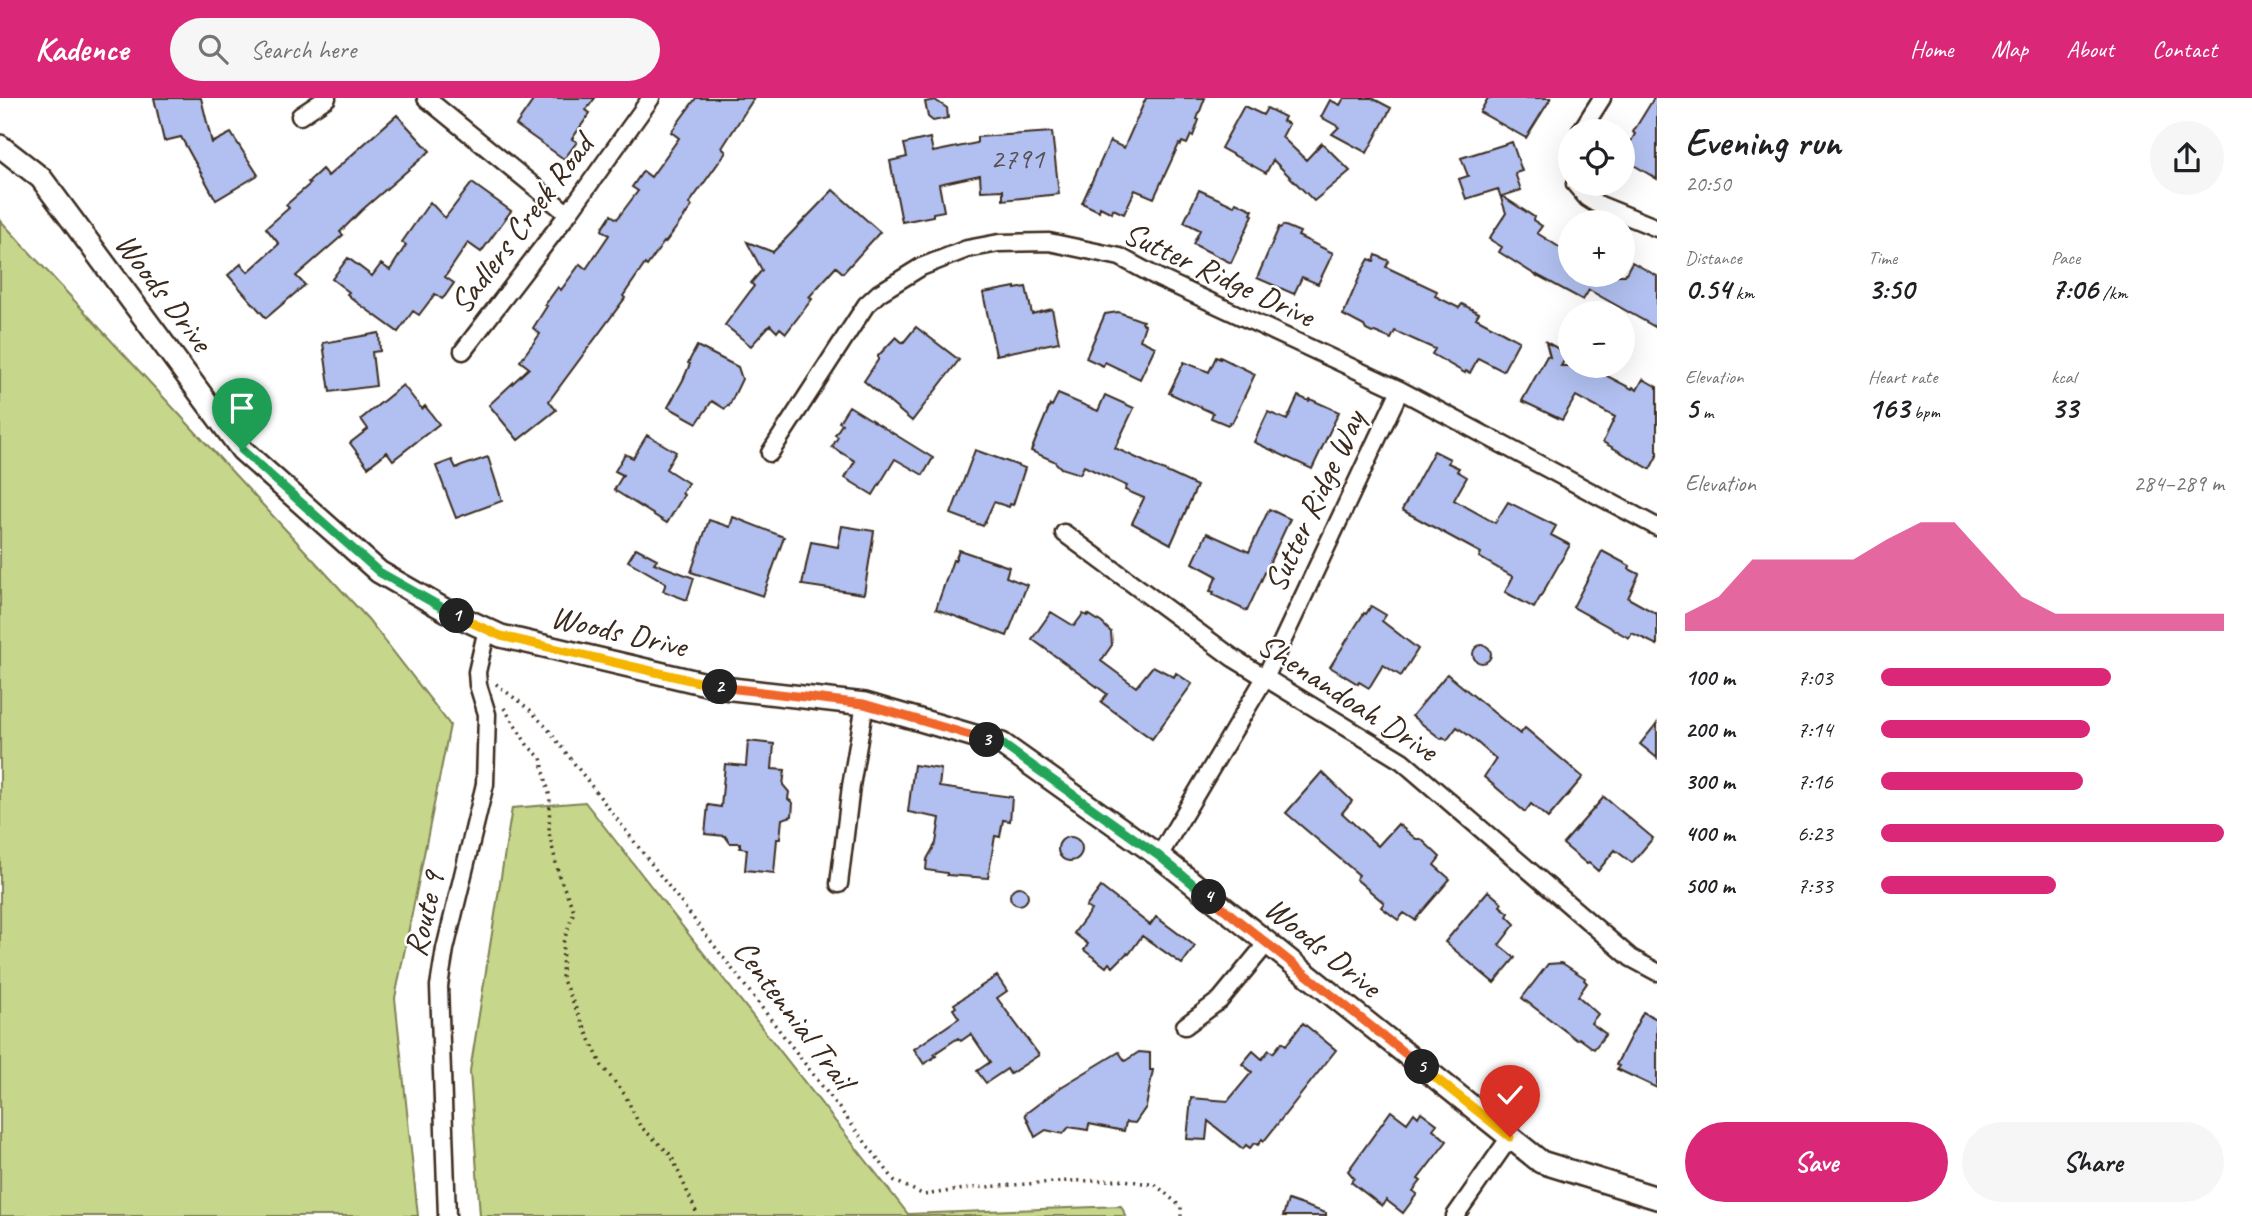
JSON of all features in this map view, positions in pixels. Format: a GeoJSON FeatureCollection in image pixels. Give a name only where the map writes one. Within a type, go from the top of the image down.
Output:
{"type":"FeatureCollection","features":[{"type":"Feature","properties":{"kind":"street"},"geometry":{"type":"LineString","coordinates":[[300,116],[327,98]]}},
{"type":"Feature","properties":{"kind":"street"},"geometry":{"type":"LineString","coordinates":[[426,98],[568,214]]}},
{"type":"Feature","properties":{"kind":"street","name":"Sadlers Creek Road"},"geometry":{"type":"LineString","coordinates":[[463,351],[568,214],[651,98]]}},
{"type":"Feature","properties":{"kind":"street"},"geometry":{"type":"LineString","coordinates":[[1589,119],[1602,98]]}},
{"type":"Feature","properties":{"kind":"street","name":"Woods Drive"},"geometry":{"type":"LineString","coordinates":[[0,146],[41,178],[242,450],[379,572],[447,611],[501,636],[723,688],[864,704],[1002,744],[1159,856],[1541,1162],[1657,1198]]}},
{"type":"Feature","properties":{"kind":"street"},"geometry":{"type":"LineString","coordinates":[[1585,196],[1595,203],[1657,228]]}},
{"type":"Feature","properties":{"kind":"street","name":"Sutter Ridge Drive"},"geometry":{"type":"LineString","coordinates":[[771,453],[866,305],[878,293],[921,267],[967,249],[999,243],[1049,242],[1120,257],[1159,278],[1399,390],[1657,527]]}},
{"type":"Feature","properties":{"kind":"street","name":"Sutter Ridge Way"},"geometry":{"type":"LineString","coordinates":[[1159,856],[1266,676],[1399,390]]}},
{"type":"Feature","properties":{"kind":"street","name":"Shenandoah Drive"},"geometry":{"type":"LineString","coordinates":[[1064,533],[1233,658],[1402,761],[1631,958],[1657,972]]}},
{"type":"Feature","properties":{"kind":"street","name":"Route 9"},"geometry":{"type":"LineString","coordinates":[[447,1216],[439,986],[445,949],[485,784],[487,714],[478,685],[477,671],[487,629]]}},
{"type":"Feature","properties":{"kind":"street"},"geometry":{"type":"LineString","coordinates":[[839,884],[864,704]]}},
{"type":"Feature","properties":{"kind":"street"},"geometry":{"type":"LineString","coordinates":[[1185,1026],[1220,1000],[1267,943]]}},
{"type":"Feature","properties":{"kind":"street"},"geometry":{"type":"LineString","coordinates":[[1455,1216],[1510,1137]]}},
{"type":"Feature","properties":{"kind":"path","name":"Centennial Trail"},"geometry":{"type":"LineString","coordinates":[[493,691],[492,683],[530,710],[547,729],[895,1181],[924,1195],[971,1188],[1124,1180],[1156,1185],[1181,1207],[1181,1216]]}},
{"type":"Feature","properties":{"kind":"path"},"geometry":{"type":"LineString","coordinates":[[500,702],[528,747],[541,758],[551,798],[549,833],[559,876],[574,911],[563,943],[562,978],[602,1066],[625,1095],[640,1126],[671,1155],[698,1216]]}},
{"type":"Feature","properties":{"kind":"green space"},"geometry":{"type":"Polygon","coordinates":[[[0,220],[368,619],[450,725],[395,998],[418,1216],[0,1216],[0,220]]]}},
{"type":"Feature","properties":{"kind":"green space"},"geometry":{"type":"Polygon","coordinates":[[[585,802],[908,1214],[1121,1206],[1126,1216],[480,1216],[470,1071],[512,808],[585,802]]]}},
{"type":"Feature","properties":{"kind":"building"},"geometry":{"type":"Polygon","coordinates":[[[154,98],[201,98],[212,143],[231,133],[258,175],[216,200],[181,137],[164,141],[154,98]]]}},
{"type":"Feature","properties":{"kind":"building"},"geometry":{"type":"Polygon","coordinates":[[[535,98],[595,98],[586,110],[590,113],[572,139],[577,142],[564,159],[516,125],[535,98]]]}},
{"type":"Feature","properties":{"kind":"building"},"geometry":{"type":"Polygon","coordinates":[[[696,98],[754,98],[722,148],[726,152],[689,204],[692,206],[647,266],[645,264],[623,296],[625,298],[549,401],[556,410],[518,440],[489,405],[529,368],[520,361],[540,334],[533,328],[547,306],[545,305],[558,287],[561,290],[580,264],[586,269],[609,235],[602,230],[603,227],[611,215],[617,219],[638,191],[632,187],[643,171],[651,177],[679,138],[671,132],[696,98]]]}},
{"type":"Feature","properties":{"kind":"building"},"geometry":{"type":"Polygon","coordinates":[[[1146,98],[1205,98],[1193,136],[1191,135],[1187,144],[1179,144],[1154,198],[1135,190],[1124,214],[1113,209],[1112,213],[1100,207],[1099,211],[1082,203],[1110,141],[1124,148],[1146,98]]]}},
{"type":"Feature","properties":{"kind":"building"},"geometry":{"type":"Polygon","coordinates":[[[1344,98],[1372,98],[1391,108],[1367,153],[1332,134],[1339,127],[1321,117],[1330,100],[1340,105],[1344,98]]]}},
{"type":"Feature","properties":{"kind":"building"},"geometry":{"type":"Polygon","coordinates":[[[1488,98],[1551,98],[1526,138],[1480,112],[1488,98]]]}},
{"type":"Feature","properties":{"kind":"building"},"geometry":{"type":"Polygon","coordinates":[[[1654,98],[1657,98],[1657,179],[1635,166],[1635,129],[1654,98]]]}},
{"type":"Feature","properties":{"kind":"building"},"geometry":{"type":"Polygon","coordinates":[[[935,100],[947,108],[948,118],[933,121],[928,117],[925,102],[935,100]]]}},
{"type":"Feature","properties":{"kind":"building"},"geometry":{"type":"Polygon","coordinates":[[[1244,106],[1263,115],[1267,108],[1285,117],[1283,121],[1289,124],[1282,137],[1306,160],[1322,143],[1350,171],[1314,201],[1273,160],[1266,173],[1221,148],[1244,106]]]}},
{"type":"Feature","properties":{"kind":"building"},"geometry":{"type":"Polygon","coordinates":[[[397,115],[430,151],[362,210],[340,232],[343,235],[296,276],[305,285],[266,318],[228,275],[241,264],[248,272],[279,244],[266,228],[289,208],[286,205],[310,184],[308,182],[322,169],[328,176],[397,115]]]}},
{"type":"Feature","properties":{"kind":"building"},"geometry":{"type":"Polygon","coordinates":[[[1052,132],[1059,194],[1003,200],[1003,190],[981,191],[980,175],[939,184],[944,211],[902,222],[890,161],[907,157],[904,144],[930,138],[933,152],[977,143],[977,137],[1052,132]]]}},
{"type":"Feature","properties":{"kind":"building"},"geometry":{"type":"Polygon","coordinates":[[[1512,142],[1522,171],[1515,173],[1521,190],[1502,196],[1534,217],[1533,220],[1542,226],[1537,233],[1558,246],[1558,286],[1499,252],[1502,247],[1489,239],[1506,213],[1498,189],[1466,199],[1459,179],[1468,176],[1461,158],[1512,142]]]}},
{"type":"Feature","properties":{"kind":"building"},"geometry":{"type":"Polygon","coordinates":[[[472,183],[511,211],[481,252],[468,243],[445,277],[454,283],[445,296],[442,299],[435,294],[419,315],[413,311],[398,332],[355,301],[347,294],[349,292],[332,279],[348,258],[372,276],[381,264],[390,270],[406,245],[402,242],[430,202],[445,218],[472,183]]]}},
{"type":"Feature","properties":{"kind":"building"},"geometry":{"type":"Polygon","coordinates":[[[833,190],[880,232],[843,273],[836,267],[809,297],[812,299],[786,333],[780,328],[777,332],[770,325],[751,346],[725,325],[754,286],[751,283],[762,270],[747,242],[773,252],[833,190]]]}},
{"type":"Feature","properties":{"kind":"building"},"geometry":{"type":"Polygon","coordinates":[[[1199,190],[1234,206],[1236,202],[1253,210],[1231,263],[1193,244],[1200,230],[1184,222],[1199,190]]]}},
{"type":"Feature","properties":{"kind":"building"},"geometry":{"type":"Polygon","coordinates":[[[1283,225],[1300,232],[1298,236],[1333,253],[1318,284],[1302,277],[1294,294],[1257,278],[1279,227],[1283,225]]]}},
{"type":"Feature","properties":{"kind":"building"},"geometry":{"type":"Polygon","coordinates":[[[1376,255],[1389,261],[1386,267],[1437,291],[1435,296],[1459,308],[1462,304],[1479,313],[1476,318],[1519,341],[1503,371],[1478,358],[1470,373],[1465,373],[1432,354],[1435,349],[1395,331],[1391,339],[1372,333],[1343,315],[1362,271],[1369,259],[1374,261],[1376,255]]]}},
{"type":"Feature","properties":{"kind":"building"},"geometry":{"type":"Polygon","coordinates":[[[1635,264],[1657,276],[1657,328],[1635,316],[1635,301],[1609,301],[1589,290],[1583,300],[1559,287],[1635,287],[1635,264]]]}},
{"type":"Feature","properties":{"kind":"building"},"geometry":{"type":"Polygon","coordinates":[[[1026,287],[1032,314],[1052,309],[1059,342],[996,355],[983,293],[1026,287]]]}},
{"type":"Feature","properties":{"kind":"building"},"geometry":{"type":"Polygon","coordinates":[[[1118,312],[1143,321],[1145,325],[1140,340],[1155,347],[1140,379],[1105,362],[1103,366],[1086,358],[1105,314],[1118,312]]]}},
{"type":"Feature","properties":{"kind":"building"},"geometry":{"type":"Polygon","coordinates":[[[916,327],[959,360],[912,421],[864,381],[878,356],[896,337],[903,343],[916,327]]]}},
{"type":"Feature","properties":{"kind":"building"},"geometry":{"type":"Polygon","coordinates":[[[379,333],[380,351],[372,352],[376,386],[330,392],[323,343],[379,333]]]}},
{"type":"Feature","properties":{"kind":"building"},"geometry":{"type":"Polygon","coordinates":[[[1546,342],[1558,349],[1558,378],[1611,378],[1637,390],[1643,379],[1657,387],[1657,456],[1650,469],[1603,442],[1615,417],[1576,396],[1562,420],[1522,401],[1547,356],[1550,357],[1546,342]]]}},
{"type":"Feature","properties":{"kind":"building"},"geometry":{"type":"Polygon","coordinates":[[[697,346],[738,367],[742,379],[729,406],[725,409],[712,401],[697,423],[668,407],[697,346]]]}},
{"type":"Feature","properties":{"kind":"building"},"geometry":{"type":"Polygon","coordinates":[[[1216,357],[1255,374],[1232,423],[1228,425],[1211,418],[1213,413],[1169,393],[1184,362],[1209,372],[1216,357]]]}},
{"type":"Feature","properties":{"kind":"building"},"geometry":{"type":"Polygon","coordinates":[[[403,385],[422,409],[425,406],[439,424],[393,460],[387,452],[368,467],[350,443],[368,429],[361,419],[403,385]]]}},
{"type":"Feature","properties":{"kind":"building"},"geometry":{"type":"Polygon","coordinates":[[[1058,394],[1098,411],[1105,395],[1134,408],[1115,448],[1197,486],[1171,544],[1132,523],[1144,498],[1125,490],[1127,486],[1084,466],[1080,474],[1061,468],[1054,461],[1031,451],[1050,405],[1052,406],[1058,394]]]}},
{"type":"Feature","properties":{"kind":"building"},"geometry":{"type":"Polygon","coordinates":[[[1298,396],[1339,412],[1312,469],[1254,442],[1268,412],[1287,420],[1298,396]]]}},
{"type":"Feature","properties":{"kind":"building"},"geometry":{"type":"Polygon","coordinates":[[[849,406],[933,458],[923,475],[895,459],[873,495],[845,478],[855,461],[832,447],[842,424],[839,422],[849,406]]]}},
{"type":"Feature","properties":{"kind":"building"},"geometry":{"type":"Polygon","coordinates":[[[647,435],[676,452],[666,469],[688,483],[667,523],[614,490],[623,475],[615,471],[625,454],[633,458],[647,435]]]}},
{"type":"Feature","properties":{"kind":"building"},"geometry":{"type":"Polygon","coordinates":[[[975,450],[1025,468],[1013,505],[1010,504],[1009,507],[994,502],[983,526],[951,514],[975,450]]]}},
{"type":"Feature","properties":{"kind":"building"},"geometry":{"type":"Polygon","coordinates":[[[1434,451],[1450,459],[1448,463],[1459,468],[1457,471],[1467,477],[1454,500],[1495,523],[1508,502],[1556,526],[1551,535],[1570,545],[1534,608],[1505,592],[1513,577],[1479,557],[1481,553],[1402,510],[1434,451]]]}},
{"type":"Feature","properties":{"kind":"building"},"geometry":{"type":"Polygon","coordinates":[[[488,457],[502,501],[456,518],[436,466],[452,460],[456,468],[488,457]]]}},
{"type":"Feature","properties":{"kind":"building"},"geometry":{"type":"Polygon","coordinates":[[[1269,509],[1290,519],[1247,611],[1213,595],[1214,592],[1210,591],[1217,576],[1193,563],[1207,533],[1249,552],[1269,509]]]}},
{"type":"Feature","properties":{"kind":"building"},"geometry":{"type":"Polygon","coordinates":[[[733,517],[784,537],[763,596],[691,572],[709,520],[730,527],[733,517]]]}},
{"type":"Feature","properties":{"kind":"building"},"geometry":{"type":"Polygon","coordinates":[[[842,526],[874,531],[864,594],[802,585],[811,542],[838,547],[842,526]]]}},
{"type":"Feature","properties":{"kind":"building"},"geometry":{"type":"Polygon","coordinates":[[[636,548],[657,559],[654,563],[694,578],[687,600],[663,591],[666,583],[628,561],[636,548]]]}},
{"type":"Feature","properties":{"kind":"building"},"geometry":{"type":"Polygon","coordinates":[[[959,550],[1009,567],[1006,577],[1027,585],[1007,636],[936,609],[959,550]]]}},
{"type":"Feature","properties":{"kind":"building"},"geometry":{"type":"Polygon","coordinates":[[[1602,551],[1639,574],[1628,598],[1657,614],[1657,645],[1632,633],[1629,638],[1573,607],[1602,551]]]}},
{"type":"Feature","properties":{"kind":"building"},"geometry":{"type":"Polygon","coordinates":[[[1371,606],[1386,615],[1382,621],[1418,649],[1401,676],[1383,665],[1369,688],[1330,667],[1371,606]]]}},
{"type":"Feature","properties":{"kind":"building"},"geometry":{"type":"Polygon","coordinates":[[[1051,612],[1074,626],[1083,614],[1088,614],[1102,623],[1111,632],[1112,645],[1101,661],[1136,687],[1153,666],[1174,677],[1176,673],[1192,684],[1152,739],[1101,702],[1107,694],[1032,639],[1051,612]]]}},
{"type":"Feature","properties":{"kind":"building"},"geometry":{"type":"Polygon","coordinates":[[[1478,645],[1486,645],[1491,654],[1489,661],[1478,663],[1473,658],[1473,650],[1478,645]]]}},
{"type":"Feature","properties":{"kind":"building"},"geometry":{"type":"Polygon","coordinates":[[[1447,674],[1520,734],[1525,728],[1583,777],[1548,818],[1531,804],[1525,812],[1484,777],[1496,759],[1472,738],[1457,727],[1447,740],[1443,737],[1441,739],[1412,716],[1447,674]]]}},
{"type":"Feature","properties":{"kind":"building"},"geometry":{"type":"Polygon","coordinates":[[[1657,723],[1657,758],[1640,744],[1657,723]]]}},
{"type":"Feature","properties":{"kind":"building"},"geometry":{"type":"Polygon","coordinates":[[[748,741],[774,744],[772,769],[785,770],[783,785],[789,792],[788,799],[793,803],[792,816],[782,819],[774,873],[745,870],[747,849],[740,848],[740,843],[730,843],[725,836],[705,834],[708,805],[721,807],[725,764],[746,766],[748,741]]]}},
{"type":"Feature","properties":{"kind":"building"},"geometry":{"type":"Polygon","coordinates":[[[914,765],[941,769],[939,787],[1012,797],[1010,821],[1003,820],[1000,837],[995,836],[988,878],[947,875],[926,870],[927,859],[936,843],[940,818],[908,812],[914,765]]]}},
{"type":"Feature","properties":{"kind":"building"},"geometry":{"type":"Polygon","coordinates":[[[1322,772],[1352,801],[1342,813],[1378,846],[1398,824],[1416,839],[1421,839],[1440,857],[1434,865],[1450,879],[1415,920],[1404,913],[1398,920],[1381,907],[1384,903],[1356,879],[1359,875],[1286,813],[1322,772]]]}},
{"type":"Feature","properties":{"kind":"building"},"geometry":{"type":"Polygon","coordinates":[[[1604,797],[1653,838],[1632,863],[1615,850],[1598,871],[1563,844],[1604,797]]]}},
{"type":"Feature","properties":{"kind":"building"},"geometry":{"type":"Polygon","coordinates":[[[1070,837],[1079,840],[1082,849],[1079,858],[1070,861],[1061,858],[1058,849],[1061,840],[1070,837]]]}},
{"type":"Feature","properties":{"kind":"building"},"geometry":{"type":"Polygon","coordinates":[[[1019,887],[1025,890],[1028,896],[1025,902],[1019,905],[1013,902],[1010,896],[1013,890],[1019,887]]]}},
{"type":"Feature","properties":{"kind":"building"},"geometry":{"type":"Polygon","coordinates":[[[1101,887],[1150,925],[1156,917],[1195,946],[1182,964],[1142,936],[1129,954],[1113,967],[1109,963],[1106,967],[1084,950],[1088,944],[1074,933],[1091,910],[1086,907],[1101,887]]]}},
{"type":"Feature","properties":{"kind":"building"},"geometry":{"type":"Polygon","coordinates":[[[1488,891],[1502,903],[1500,906],[1509,913],[1507,916],[1515,924],[1499,945],[1515,958],[1494,983],[1445,942],[1488,891]]]}},
{"type":"Feature","properties":{"kind":"building"},"geometry":{"type":"Polygon","coordinates":[[[1562,963],[1585,978],[1587,983],[1578,996],[1598,1014],[1591,1023],[1606,1034],[1594,1049],[1579,1038],[1577,1040],[1522,998],[1548,964],[1562,963]]]}},
{"type":"Feature","properties":{"kind":"building"},"geometry":{"type":"Polygon","coordinates":[[[997,976],[1007,991],[997,998],[1039,1055],[1010,1074],[1007,1069],[986,1083],[977,1071],[990,1062],[971,1034],[961,1041],[958,1038],[924,1064],[914,1049],[959,1018],[953,1009],[956,1007],[954,1004],[997,976]]]}},
{"type":"Feature","properties":{"kind":"building"},"geometry":{"type":"Polygon","coordinates":[[[1643,1012],[1657,1019],[1657,1088],[1617,1069],[1619,1066],[1616,1065],[1643,1012]]]}},
{"type":"Feature","properties":{"kind":"building"},"geometry":{"type":"Polygon","coordinates":[[[1303,1023],[1336,1050],[1264,1141],[1262,1139],[1258,1145],[1254,1143],[1250,1148],[1246,1145],[1243,1149],[1208,1121],[1206,1140],[1187,1139],[1191,1098],[1228,1101],[1252,1072],[1242,1064],[1253,1051],[1262,1059],[1269,1050],[1273,1053],[1282,1042],[1286,1045],[1303,1023]]]}},
{"type":"Feature","properties":{"kind":"building"},"geometry":{"type":"Polygon","coordinates":[[[1119,1052],[1125,1061],[1139,1052],[1150,1053],[1150,1070],[1153,1070],[1146,1107],[1135,1123],[1126,1122],[1124,1131],[1089,1124],[1088,1130],[1069,1127],[1063,1134],[1046,1130],[1035,1137],[1025,1114],[1061,1087],[1119,1052]]]}},
{"type":"Feature","properties":{"kind":"building"},"geometry":{"type":"Polygon","coordinates":[[[1391,1111],[1407,1123],[1414,1113],[1418,1117],[1421,1112],[1437,1124],[1433,1129],[1447,1141],[1418,1179],[1421,1181],[1413,1191],[1417,1194],[1403,1213],[1386,1200],[1382,1206],[1351,1182],[1354,1178],[1348,1171],[1391,1111]]]}},
{"type":"Feature","properties":{"kind":"building"},"geometry":{"type":"Polygon","coordinates":[[[1288,1200],[1326,1213],[1326,1216],[1283,1216],[1288,1200]]]}},
{"type":"Feature","properties":{"kind":"route"},"geometry":{"type":"LineString","coordinates":[[242,450],[379,572],[447,611],[501,636],[723,688],[864,704],[1002,744],[1159,856],[1510,1137]]}}]}
